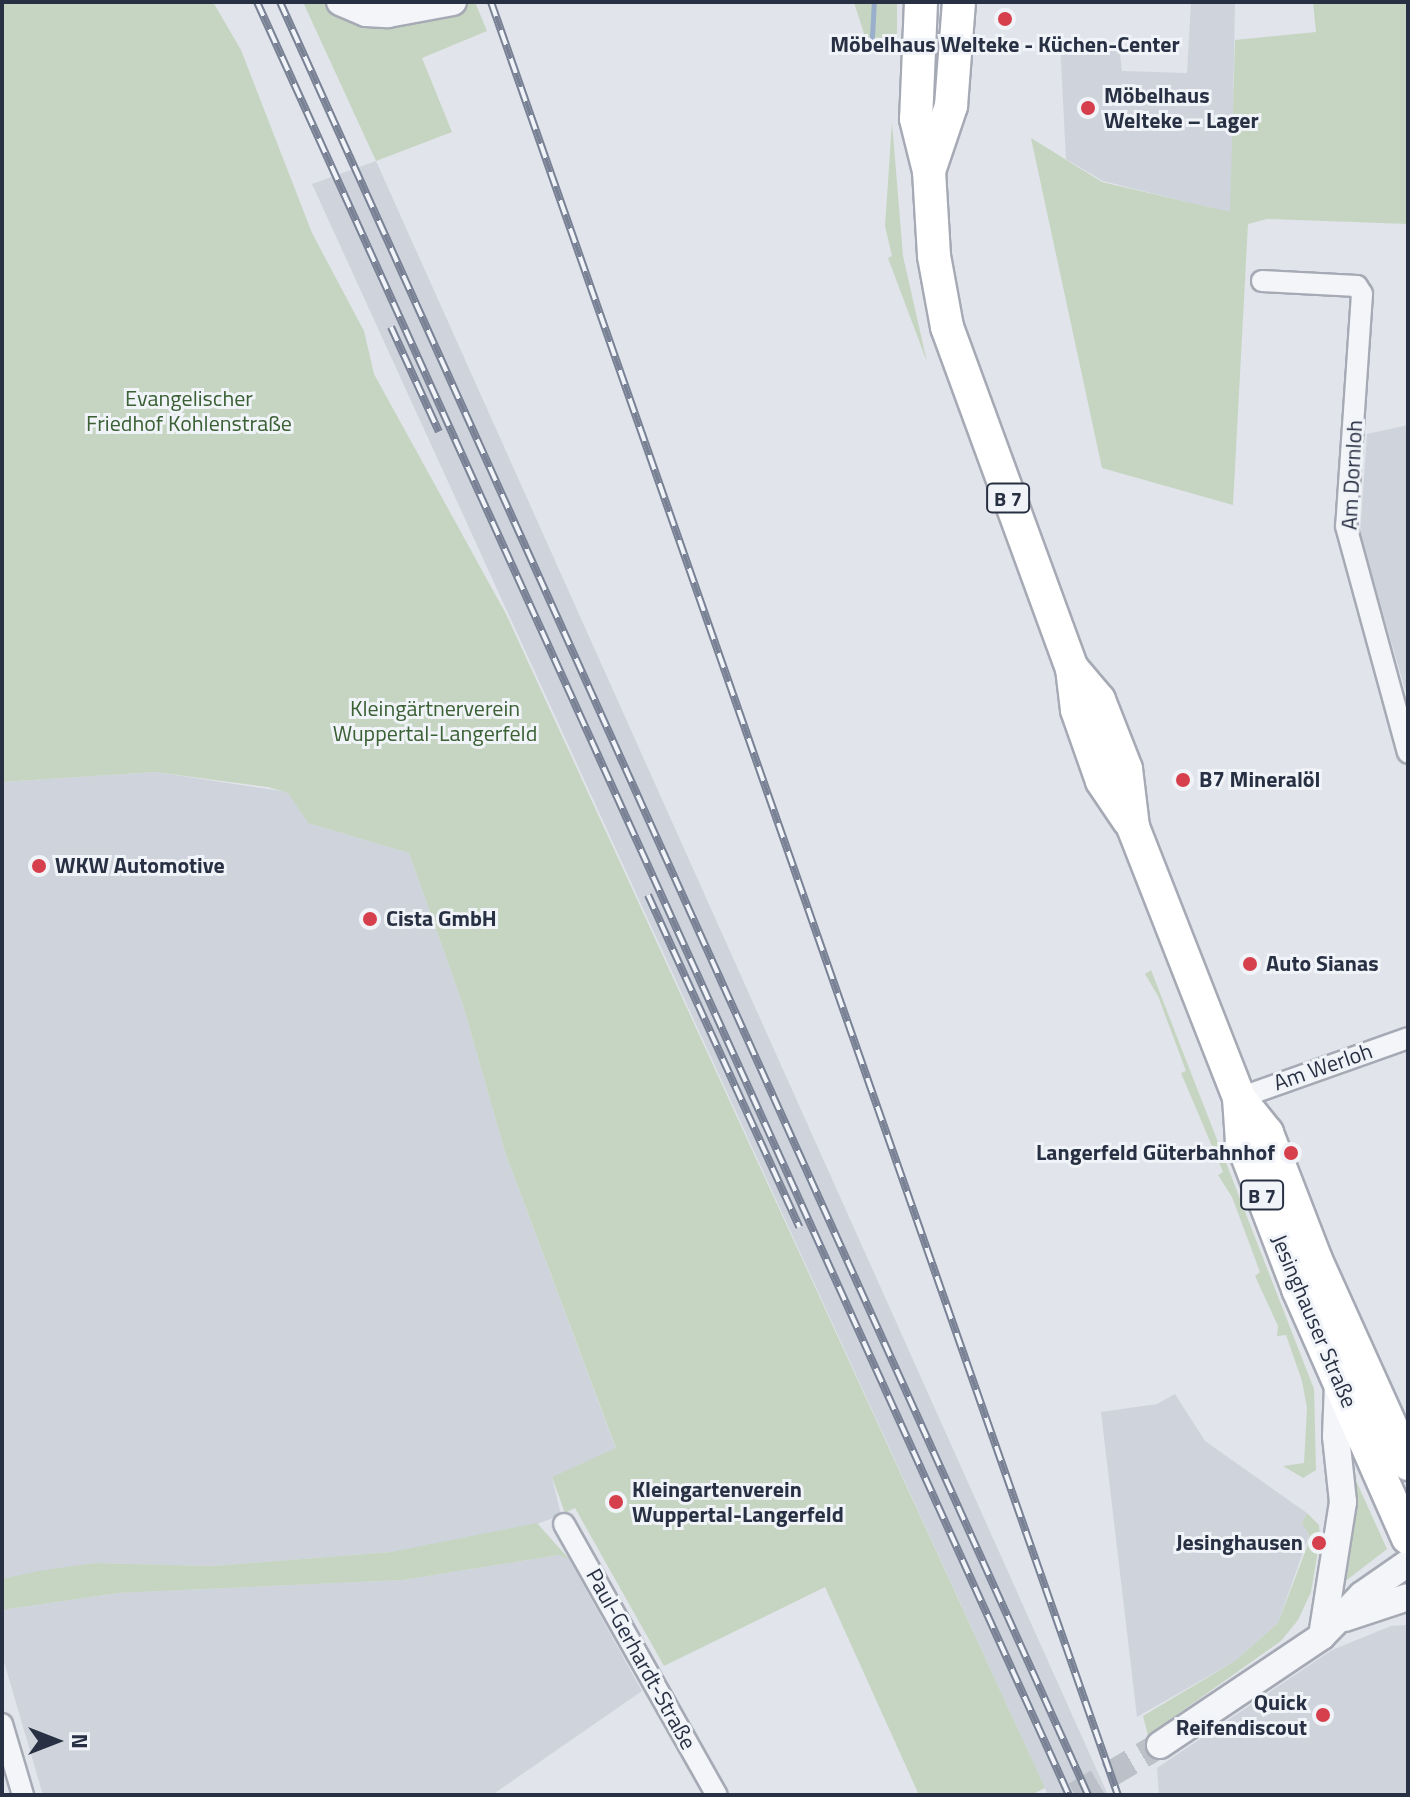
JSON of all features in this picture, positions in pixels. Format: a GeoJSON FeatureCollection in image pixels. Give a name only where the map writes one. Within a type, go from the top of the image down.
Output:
{"type":"FeatureCollection","features":[{"type":"Feature","properties":{"kind":"main road","name":"Jesinghauser Straße"},"geometry":{"type":"LineString","coordinates":[[921,2],[916,119],[929,171],[934,256],[947,327],[1072,668],[1099,700],[1121,755],[1133,827],[1239,1098],[1267,1133],[1316,1260],[1405,1455]]}},
{"type":"Feature","properties":{"kind":"main road","name":"Jesinghauser Straße"},"geometry":{"type":"LineString","coordinates":[[929,171],[951,106],[959,2]]}},
{"type":"Feature","properties":{"kind":"main road","name":"Jesinghauser Straße"},"geometry":{"type":"LineString","coordinates":[[1239,1098],[1242,1142],[1338,1380],[1408,1538]]}},
{"type":"Feature","properties":{"kind":"street"},"geometry":{"type":"LineString","coordinates":[[340,2],[366,13],[388,14],[453,2]]}},
{"type":"Feature","properties":{"kind":"street","name":"Am Dornloh"},"geometry":{"type":"LineString","coordinates":[[1262,281],[1357,286],[1362,294],[1346,526],[1408,753]]}},
{"type":"Feature","properties":{"kind":"street","name":"Am Werloh"},"geometry":{"type":"LineString","coordinates":[[1239,1098],[1408,1038]]}},
{"type":"Feature","properties":{"kind":"street"},"geometry":{"type":"LineString","coordinates":[[1322,1636],[1343,1502],[1336,1436],[1338,1380]]}},
{"type":"Feature","properties":{"kind":"street","name":"Paul-Gerhardt-Straße"},"geometry":{"type":"LineString","coordinates":[[564,1524],[717,1795]]}},
{"type":"Feature","properties":{"kind":"street"},"geometry":{"type":"LineString","coordinates":[[1160,1745],[1322,1636],[1345,1618],[1362,1595],[1408,1563]]}},
{"type":"Feature","properties":{"kind":"street"},"geometry":{"type":"LineString","coordinates":[[1345,1618],[1408,1597]]}},
{"type":"Feature","properties":{"kind":"street"},"geometry":{"type":"LineString","coordinates":[[2,1724],[23,1795]]}},
{"type":"Feature","properties":{"kind":"shaded area"},"geometry":{"type":"Polygon","coordinates":[[[1191,2],[1235,2],[1231,213],[1103,181],[1066,159],[1060,42],[1119,46],[1122,71],[1187,73],[1191,2]]]}},
{"type":"Feature","properties":{"kind":"shaded area"},"geometry":{"type":"Polygon","coordinates":[[[376,161],[1108,1795],[1048,1795],[312,184],[376,161]]]}},
{"type":"Feature","properties":{"kind":"shaded area"},"geometry":{"type":"Polygon","coordinates":[[[1408,425],[1408,699],[1360,535],[1367,434],[1408,425]]]}},
{"type":"Feature","properties":{"kind":"shaded area"},"geometry":{"type":"Polygon","coordinates":[[[155,772],[288,792],[308,823],[409,853],[463,1005],[505,1152],[616,1449],[552,1477],[561,1515],[521,1530],[391,1552],[212,1566],[95,1563],[2,1579],[2,782],[155,772]]]}},
{"type":"Feature","properties":{"kind":"shaded area"},"geometry":{"type":"Polygon","coordinates":[[[1175,1394],[1205,1441],[1307,1513],[1302,1523],[1309,1535],[1278,1623],[1235,1661],[1137,1717],[1101,1412],[1157,1404],[1175,1394]]]}},
{"type":"Feature","properties":{"kind":"shaded area"},"geometry":{"type":"Polygon","coordinates":[[[559,1555],[569,1559],[642,1691],[492,1795],[43,1795],[2,1655],[2,1610],[118,1593],[403,1580],[559,1555]]]}},
{"type":"Feature","properties":{"kind":"shaded area"},"geometry":{"type":"Polygon","coordinates":[[[1408,1625],[1408,1795],[1159,1795],[1157,1768],[1332,1650],[1391,1626],[1408,1625]]]}},
{"type":"Feature","properties":{"kind":"green space"},"geometry":{"type":"Polygon","coordinates":[[[2,2],[213,2],[241,50],[312,233],[364,331],[374,374],[506,614],[1045,1788],[1031,1795],[919,1795],[825,1587],[664,1666],[575,1508],[565,1513],[552,1477],[616,1448],[505,1152],[463,1005],[409,853],[308,823],[288,793],[268,787],[155,772],[2,782],[2,2]]]}},
{"type":"Feature","properties":{"kind":"green space"},"geometry":{"type":"Polygon","coordinates":[[[303,2],[475,2],[487,31],[422,58],[452,132],[376,161],[303,2]]]}},
{"type":"Feature","properties":{"kind":"green space"},"geometry":{"type":"Polygon","coordinates":[[[854,2],[897,2],[897,39],[865,37],[854,2]]]}},
{"type":"Feature","properties":{"kind":"green space"},"geometry":{"type":"Polygon","coordinates":[[[1313,2],[1408,2],[1408,224],[1267,219],[1248,224],[1233,505],[1102,468],[1031,138],[1102,182],[1230,212],[1235,40],[1316,32],[1313,2]]]}},
{"type":"Feature","properties":{"kind":"green space"},"geometry":{"type":"Polygon","coordinates":[[[892,122],[903,256],[927,362],[888,258],[892,256],[885,226],[892,122]]]}},
{"type":"Feature","properties":{"kind":"green space"},"geometry":{"type":"Polygon","coordinates":[[[1151,970],[1314,1389],[1316,1470],[1303,1478],[1283,1466],[1304,1463],[1307,1408],[1302,1381],[1286,1335],[1277,1336],[1278,1326],[1255,1276],[1260,1272],[1232,1197],[1218,1175],[1223,1172],[1181,1073],[1186,1071],[1158,996],[1145,974],[1151,970]]]}},
{"type":"Feature","properties":{"kind":"green space"},"geometry":{"type":"Polygon","coordinates":[[[1353,1474],[1387,1549],[1343,1583],[1353,1491],[1353,1474]]]}},
{"type":"Feature","properties":{"kind":"green space"},"geometry":{"type":"Polygon","coordinates":[[[1307,1513],[1319,1525],[1320,1538],[1311,1592],[1298,1620],[1281,1641],[1148,1735],[1143,1716],[1235,1661],[1278,1623],[1307,1547],[1309,1535],[1302,1523],[1307,1513]]]}},
{"type":"Feature","properties":{"kind":"green space"},"geometry":{"type":"Polygon","coordinates":[[[537,1523],[569,1559],[559,1555],[403,1580],[118,1593],[2,1610],[2,1579],[38,1571],[95,1563],[212,1566],[391,1552],[537,1523]]]}},
{"type":"Feature","properties":{"kind":"waterway"},"geometry":{"type":"LineString","coordinates":[[872,37],[874,2]]}},
{"type":"Feature","properties":{"kind":"tunnel"},"geometry":{"type":"LineString","coordinates":[[1075,1795],[1160,1745]]}},
{"type":"Feature","properties":{"kind":"railway"},"geometry":{"type":"LineString","coordinates":[[257,2],[1069,1795]]}},
{"type":"Feature","properties":{"kind":"railway"},"geometry":{"type":"LineString","coordinates":[[280,2],[1088,1795]]}},
{"type":"Feature","properties":{"kind":"railway"},"geometry":{"type":"LineString","coordinates":[[491,2],[1118,1795]]}},
{"type":"Feature","properties":{"kind":"railway"},"geometry":{"type":"LineString","coordinates":[[391,327],[439,432]]}},
{"type":"Feature","properties":{"kind":"railway"},"geometry":{"type":"LineString","coordinates":[[648,895],[799,1227]]}},
{"type":"Feature","properties":{"kind":"place","name":"Möbelhaus Welteke - Küchen-Center"},"geometry":{"type":"Point","coordinates":[1005,19]}},
{"type":"Feature","properties":{"kind":"place","name":"Möbelhaus Welteke – Lager"},"geometry":{"type":"Point","coordinates":[1088,108]}},
{"type":"Feature","properties":{"kind":"place","name":"B7 Mineralöl"},"geometry":{"type":"Point","coordinates":[1183,780]}},
{"type":"Feature","properties":{"kind":"place","name":"WKW Automotive"},"geometry":{"type":"Point","coordinates":[39,866]}},
{"type":"Feature","properties":{"kind":"place","name":"Cista GmbH"},"geometry":{"type":"Point","coordinates":[370,919]}},
{"type":"Feature","properties":{"kind":"place","name":"Auto Sianas"},"geometry":{"type":"Point","coordinates":[1250,964]}},
{"type":"Feature","properties":{"kind":"place","name":"Langerfeld Güterbahnhof"},"geometry":{"type":"Point","coordinates":[1291,1153]}},
{"type":"Feature","properties":{"kind":"place","name":"Kleingartenverein Wuppertal-Langerfeld"},"geometry":{"type":"Point","coordinates":[616,1502]}},
{"type":"Feature","properties":{"kind":"place","name":"Jesinghausen"},"geometry":{"type":"Point","coordinates":[1319,1543]}},
{"type":"Feature","properties":{"kind":"place","name":"Quick Reifendiscout"},"geometry":{"type":"Point","coordinates":[1323,1715]}},
{"type":"Feature","properties":{"kind":"park label","name":"Evangelischer Friedhof Kohlenstraße"},"geometry":{"type":"Point","coordinates":[189,410]}},
{"type":"Feature","properties":{"kind":"park label","name":"Kleingärtnerverein Wuppertal-Langerfeld"},"geometry":{"type":"Point","coordinates":[435,720]}}]}
